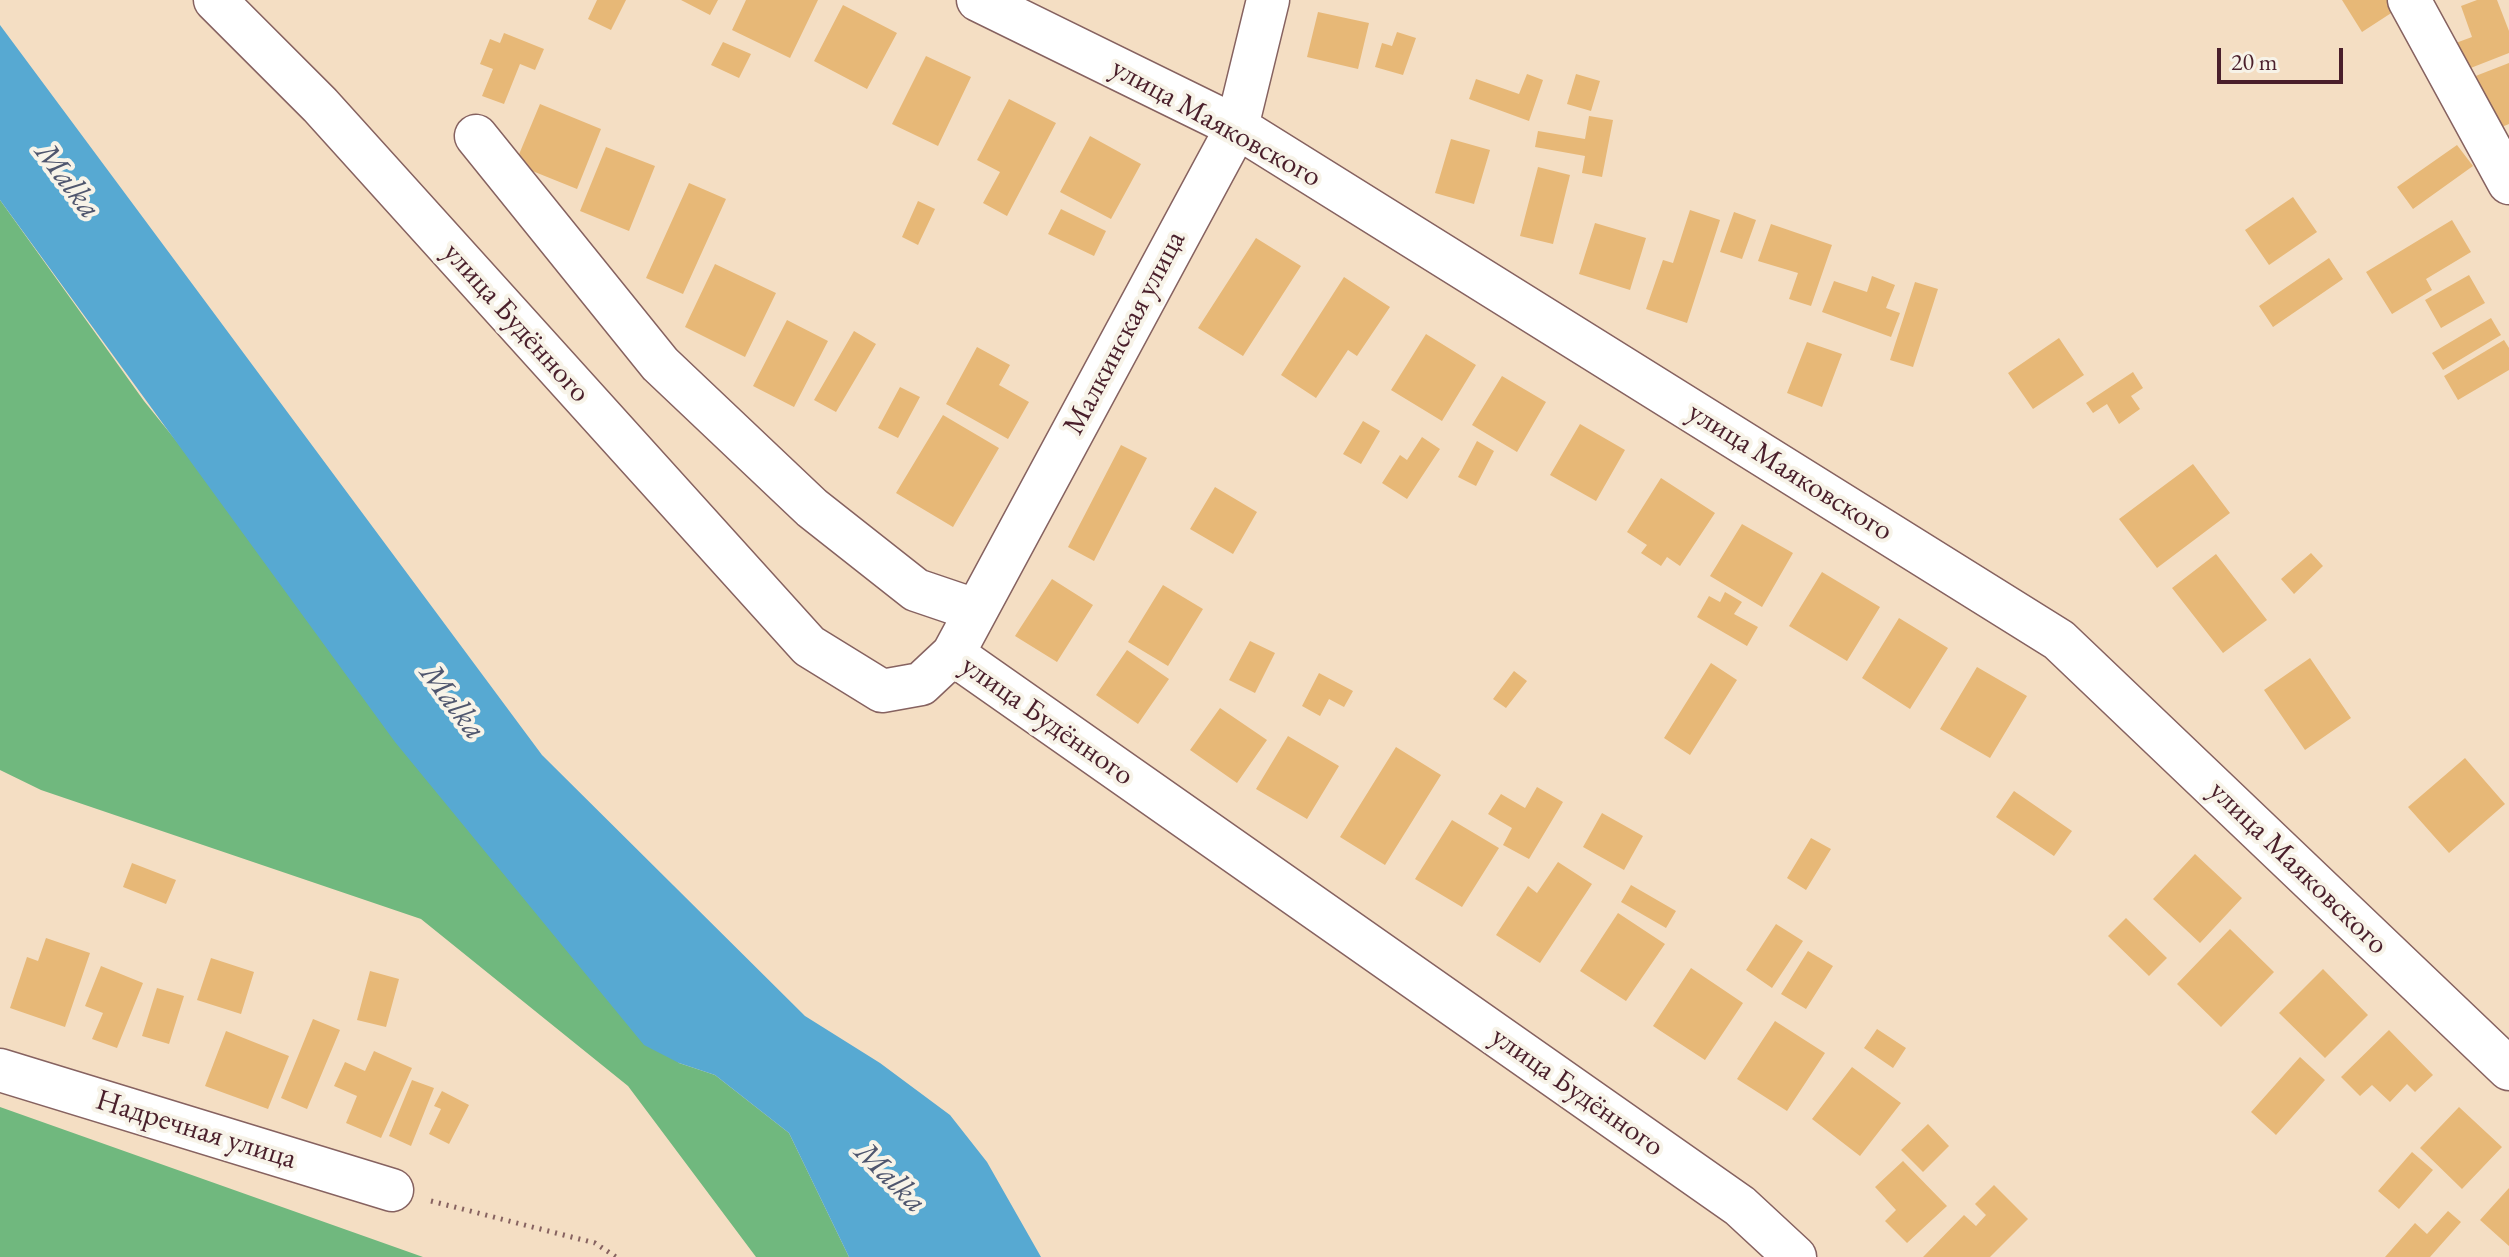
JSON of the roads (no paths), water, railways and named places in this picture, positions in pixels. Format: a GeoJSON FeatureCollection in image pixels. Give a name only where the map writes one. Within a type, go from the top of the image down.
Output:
{"type":"FeatureCollection","features":[{"type":"Feature","properties":{"kind":"street","name":"улица Будённого"},"geometry":{"type":"LineString","coordinates":[[215,0],[320,105],[809,646],[882,691],[921,684],[953,654],[1740,1206],[1795,1257]]}},
{"type":"Feature","properties":{"kind":"street","name":"улица Маяковского"},"geometry":{"type":"LineString","coordinates":[[978,0],[1237,127],[2059,640],[2509,1069]]}},
{"type":"Feature","properties":{"kind":"street","name":"Малкинская улица"},"geometry":{"type":"LineString","coordinates":[[953,654],[1237,127],[1268,0]]}},
{"type":"Feature","properties":{"kind":"street"},"geometry":{"type":"LineString","coordinates":[[2409,0],[2509,183]]}},
{"type":"Feature","properties":{"kind":"street"},"geometry":{"type":"LineString","coordinates":[[476,136],[671,374],[812,508],[916,590],[975,610]]}},
{"type":"Feature","properties":{"kind":"street","name":"Надречная улица"},"geometry":{"type":"LineString","coordinates":[[0,1070],[392,1190]]}},
{"type":"Feature","properties":{"kind":"water","name":"Malka"},"geometry":{"type":"Polygon","coordinates":[[[0,25],[542,755],[805,1016],[880,1063],[950,1115],[987,1162],[1041,1257],[849,1257],[789,1133],[715,1075],[679,1063],[644,1045],[395,742],[0,200],[0,25]]]}}]}
